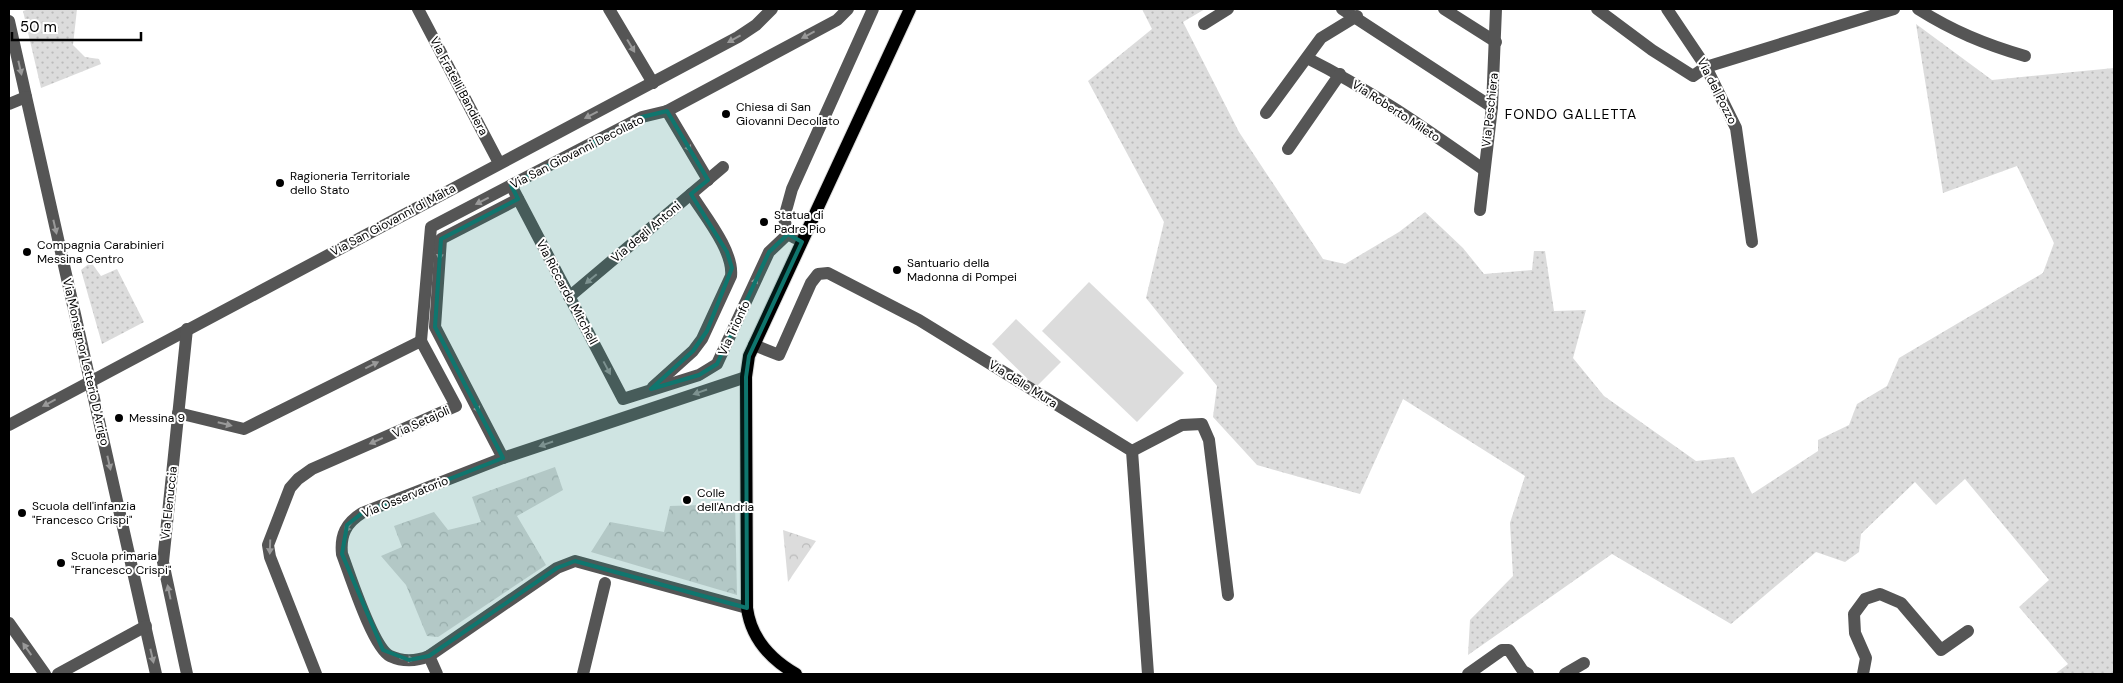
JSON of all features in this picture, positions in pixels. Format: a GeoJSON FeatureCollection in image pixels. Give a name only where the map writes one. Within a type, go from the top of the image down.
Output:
{"type":"FeatureCollection","features":[{"type":"Feature","properties":{"kind":"main road"},"geometry":{"type":"LineString","coordinates":[[796,674],[774,658],[760,643],[752,631],[747,608],[746,377],[749,356],[910,9]]}},
{"type":"Feature","properties":{"kind":"street","name":"Via Fratelli Bandiera"},"geometry":{"type":"LineString","coordinates":[[418,9],[499,163]]}},
{"type":"Feature","properties":{"kind":"street"},"geometry":{"type":"LineString","coordinates":[[609,9],[653,83]]}},
{"type":"Feature","properties":{"kind":"street","name":"Via San Giovanni di Malta"},"geometry":{"type":"LineString","coordinates":[[9,425],[738,37],[756,25],[772,9]]}},
{"type":"Feature","properties":{"kind":"street","name":"Via San Giovanni Decollato"},"geometry":{"type":"LineString","coordinates":[[421,341],[431,227],[642,117],[667,111],[837,20],[848,9]]}},
{"type":"Feature","properties":{"kind":"street"},"geometry":{"type":"LineString","coordinates":[[802,242],[788,234],[784,218],[792,188],[873,9]]}},
{"type":"Feature","properties":{"kind":"street"},"geometry":{"type":"LineString","coordinates":[[1204,24],[1228,9]]}},
{"type":"Feature","properties":{"kind":"street"},"geometry":{"type":"LineString","coordinates":[[1342,9],[1357,16],[1492,107]]}},
{"type":"Feature","properties":{"kind":"street"},"geometry":{"type":"LineString","coordinates":[[1444,9],[1496,42]]}},
{"type":"Feature","properties":{"kind":"street","name":"Via Peschiera"},"geometry":{"type":"LineString","coordinates":[[1480,210],[1483,169],[1492,107],[1496,9]]}},
{"type":"Feature","properties":{"kind":"street"},"geometry":{"type":"LineString","coordinates":[[1596,9],[1693,76],[1706,67],[1894,9]]}},
{"type":"Feature","properties":{"kind":"street","name":"Via del Pozzo"},"geometry":{"type":"LineString","coordinates":[[1666,9],[1706,67],[1736,128],[1752,242]]}},
{"type":"Feature","properties":{"kind":"street"},"geometry":{"type":"LineString","coordinates":[[1918,9],[1948,28],[1983,44],[2025,56]]}},
{"type":"Feature","properties":{"kind":"street"},"geometry":{"type":"LineString","coordinates":[[1266,113],[1321,38],[1357,16]]}},
{"type":"Feature","properties":{"kind":"street","name":"Via Monsignor Letterio D'Arrigo"},"geometry":{"type":"LineString","coordinates":[[9,21],[156,674]]}},
{"type":"Feature","properties":{"kind":"street","name":"Via Roberto Mileto"},"geometry":{"type":"LineString","coordinates":[[1307,58],[1340,74],[1390,105],[1483,169]]}},
{"type":"Feature","properties":{"kind":"street"},"geometry":{"type":"LineString","coordinates":[[1288,149],[1340,74]]}},
{"type":"Feature","properties":{"kind":"street"},"geometry":{"type":"LineString","coordinates":[[9,104],[26,97]]}},
{"type":"Feature","properties":{"kind":"street"},"geometry":{"type":"LineString","coordinates":[[667,111],[708,180]]}},
{"type":"Feature","properties":{"kind":"street","name":"Via degli Antoni"},"geometry":{"type":"LineString","coordinates":[[569,297],[723,167]]}},
{"type":"Feature","properties":{"kind":"street","name":"Via Riccardo Mitchell"},"geometry":{"type":"LineString","coordinates":[[511,186],[623,399]]}},
{"type":"Feature","properties":{"kind":"street"},"geometry":{"type":"LineString","coordinates":[[651,389],[693,351],[702,339],[732,268],[727,252],[691,194]]}},
{"type":"Feature","properties":{"kind":"street"},"geometry":{"type":"LineString","coordinates":[[503,458],[435,327],[441,239],[518,199]]}},
{"type":"Feature","properties":{"kind":"street","name":"Via Trionfo"},"geometry":{"type":"LineString","coordinates":[[623,399],[698,375],[717,364],[769,252],[788,234]]}},
{"type":"Feature","properties":{"kind":"street","name":"Via delle Mura"},"geometry":{"type":"LineString","coordinates":[[754,345],[780,355],[811,283],[818,274],[828,273],[919,320],[1132,451]]}},
{"type":"Feature","properties":{"kind":"street","name":"Via Elenuccia"},"geometry":{"type":"LineString","coordinates":[[187,329],[163,562],[187,674]]}},
{"type":"Feature","properties":{"kind":"street"},"geometry":{"type":"LineString","coordinates":[[178,413],[244,429],[421,341]]}},
{"type":"Feature","properties":{"kind":"street","name":"Via Setajoli"},"geometry":{"type":"LineString","coordinates":[[316,674],[270,557],[268,545],[290,488],[298,479],[312,470],[456,406],[421,341]]}},
{"type":"Feature","properties":{"kind":"street","name":"Via Osservatorio"},"geometry":{"type":"LineString","coordinates":[[746,377],[503,458],[362,513],[352,520],[344,533],[342,554],[376,640],[390,656],[409,660],[429,656],[557,568],[575,562],[747,608]]}},
{"type":"Feature","properties":{"kind":"street"},"geometry":{"type":"LineString","coordinates":[[1148,674],[1132,451],[1182,425],[1202,424],[1208,440],[1228,595]]}},
{"type":"Feature","properties":{"kind":"street"},"geometry":{"type":"LineString","coordinates":[[583,674],[605,583]]}},
{"type":"Feature","properties":{"kind":"street"},"geometry":{"type":"LineString","coordinates":[[1863,674],[1866,658],[1855,633],[1854,614],[1865,599],[1880,594],[1901,604],[1941,650],[1968,631]]}},
{"type":"Feature","properties":{"kind":"street"},"geometry":{"type":"LineString","coordinates":[[9,623],[45,674]]}},
{"type":"Feature","properties":{"kind":"street"},"geometry":{"type":"LineString","coordinates":[[58,674],[146,626]]}},
{"type":"Feature","properties":{"kind":"street"},"geometry":{"type":"LineString","coordinates":[[1468,674],[1502,650],[1510,650],[1523,671],[1528,674]]}},
{"type":"Feature","properties":{"kind":"street"},"geometry":{"type":"LineString","coordinates":[[429,656],[437,674]]}},
{"type":"Feature","properties":{"kind":"street"},"geometry":{"type":"LineString","coordinates":[[1565,674],[1584,664]]}},
{"type":"Feature","properties":{"kind":"highlighted area"},"geometry":{"type":"Polygon","coordinates":[[[667,111],[708,180],[691,194],[727,252],[732,268],[707,331],[693,351],[651,389],[699,375],[717,364],[769,252],[788,234],[802,242],[749,356],[746,377],[747,608],[575,561],[557,568],[429,656],[409,660],[383,650],[342,554],[347,525],[362,513],[503,458],[435,327],[441,239],[518,199],[511,185],[642,117],[667,111]]]}},
{"type":"Feature","properties":{"kind":"green space"},"geometry":{"type":"Polygon","coordinates":[[[29,9],[77,9],[73,45],[85,57],[99,59],[101,64],[41,88],[23,11],[29,9]]]}},
{"type":"Feature","properties":{"kind":"green space"},"geometry":{"type":"Polygon","coordinates":[[[1142,9],[1205,9],[1183,22],[1239,132],[1323,259],[1345,264],[1399,232],[1425,212],[1463,248],[1484,274],[1532,270],[1534,251],[1545,251],[1554,311],[1586,310],[1573,358],[1604,396],[1696,461],[1734,457],[1752,494],[1818,451],[1818,440],[1849,425],[1857,404],[1887,386],[1899,358],[2043,273],[2054,243],[2017,166],[1943,193],[1916,24],[1992,80],[2114,68],[2114,674],[2055,674],[2068,664],[2019,607],[2049,580],[1965,479],[1936,505],[1915,482],[1861,534],[1859,552],[1845,562],[1816,552],[1731,624],[1612,554],[1468,655],[1470,620],[1513,576],[1510,523],[1525,476],[1403,399],[1360,494],[1257,465],[1213,417],[1217,386],[1146,298],[1164,222],[1088,81],[1152,29],[1142,9]]]}},
{"type":"Feature","properties":{"kind":"green space"},"geometry":{"type":"Polygon","coordinates":[[[91,262],[101,276],[117,269],[144,322],[102,344],[81,270],[91,262]]]}},
{"type":"Feature","properties":{"kind":"green space"},"geometry":{"type":"Polygon","coordinates":[[[1089,282],[1184,373],[1137,422],[1042,331],[1089,282]]]}},
{"type":"Feature","properties":{"kind":"green space"},"geometry":{"type":"Polygon","coordinates":[[[1016,319],[1061,362],[1036,387],[992,344],[1016,319]]]}},
{"type":"Feature","properties":{"kind":"green space"},"geometry":{"type":"Polygon","coordinates":[[[555,467],[563,490],[517,516],[546,565],[438,637],[427,636],[406,585],[381,556],[402,547],[394,526],[434,512],[448,530],[481,522],[472,497],[555,467]]]}},
{"type":"Feature","properties":{"kind":"green space"},"geometry":{"type":"Polygon","coordinates":[[[735,504],[737,595],[591,552],[610,522],[664,532],[670,506],[735,504]]]}},
{"type":"Feature","properties":{"kind":"green space"},"geometry":{"type":"Polygon","coordinates":[[[783,530],[816,541],[788,582],[783,530]]]}},
{"type":"Feature","properties":{"kind":"place","name":"Chiesa di San Giovanni Decollato"},"geometry":{"type":"Point","coordinates":[726,114]}},
{"type":"Feature","properties":{"kind":"place","name":"Ragioneria Territoriale dello Stato"},"geometry":{"type":"Point","coordinates":[280,183]}},
{"type":"Feature","properties":{"kind":"place","name":"Statua di Padre Pio"},"geometry":{"type":"Point","coordinates":[764,222]}},
{"type":"Feature","properties":{"kind":"place","name":"Compagnia Carabinieri Messina Centro"},"geometry":{"type":"Point","coordinates":[27,252]}},
{"type":"Feature","properties":{"kind":"place","name":"Santuario della Madonna di Pompei"},"geometry":{"type":"Point","coordinates":[897,270]}},
{"type":"Feature","properties":{"kind":"place","name":"Messina 9"},"geometry":{"type":"Point","coordinates":[119,418]}},
{"type":"Feature","properties":{"kind":"place","name":"Colle dell'Andria"},"geometry":{"type":"Point","coordinates":[687,500]}},
{"type":"Feature","properties":{"kind":"place","name":"Scuola dell'infanzia \"Francesco Crispi\""},"geometry":{"type":"Point","coordinates":[22,513]}},
{"type":"Feature","properties":{"kind":"place","name":"Scuola primaria \"Francesco Crispi\""},"geometry":{"type":"Point","coordinates":[61,563]}},
{"type":"Feature","properties":{"kind":"district","name":"FONDO GALLETTA"},"geometry":{"type":"Point","coordinates":[1571,114]}}]}
